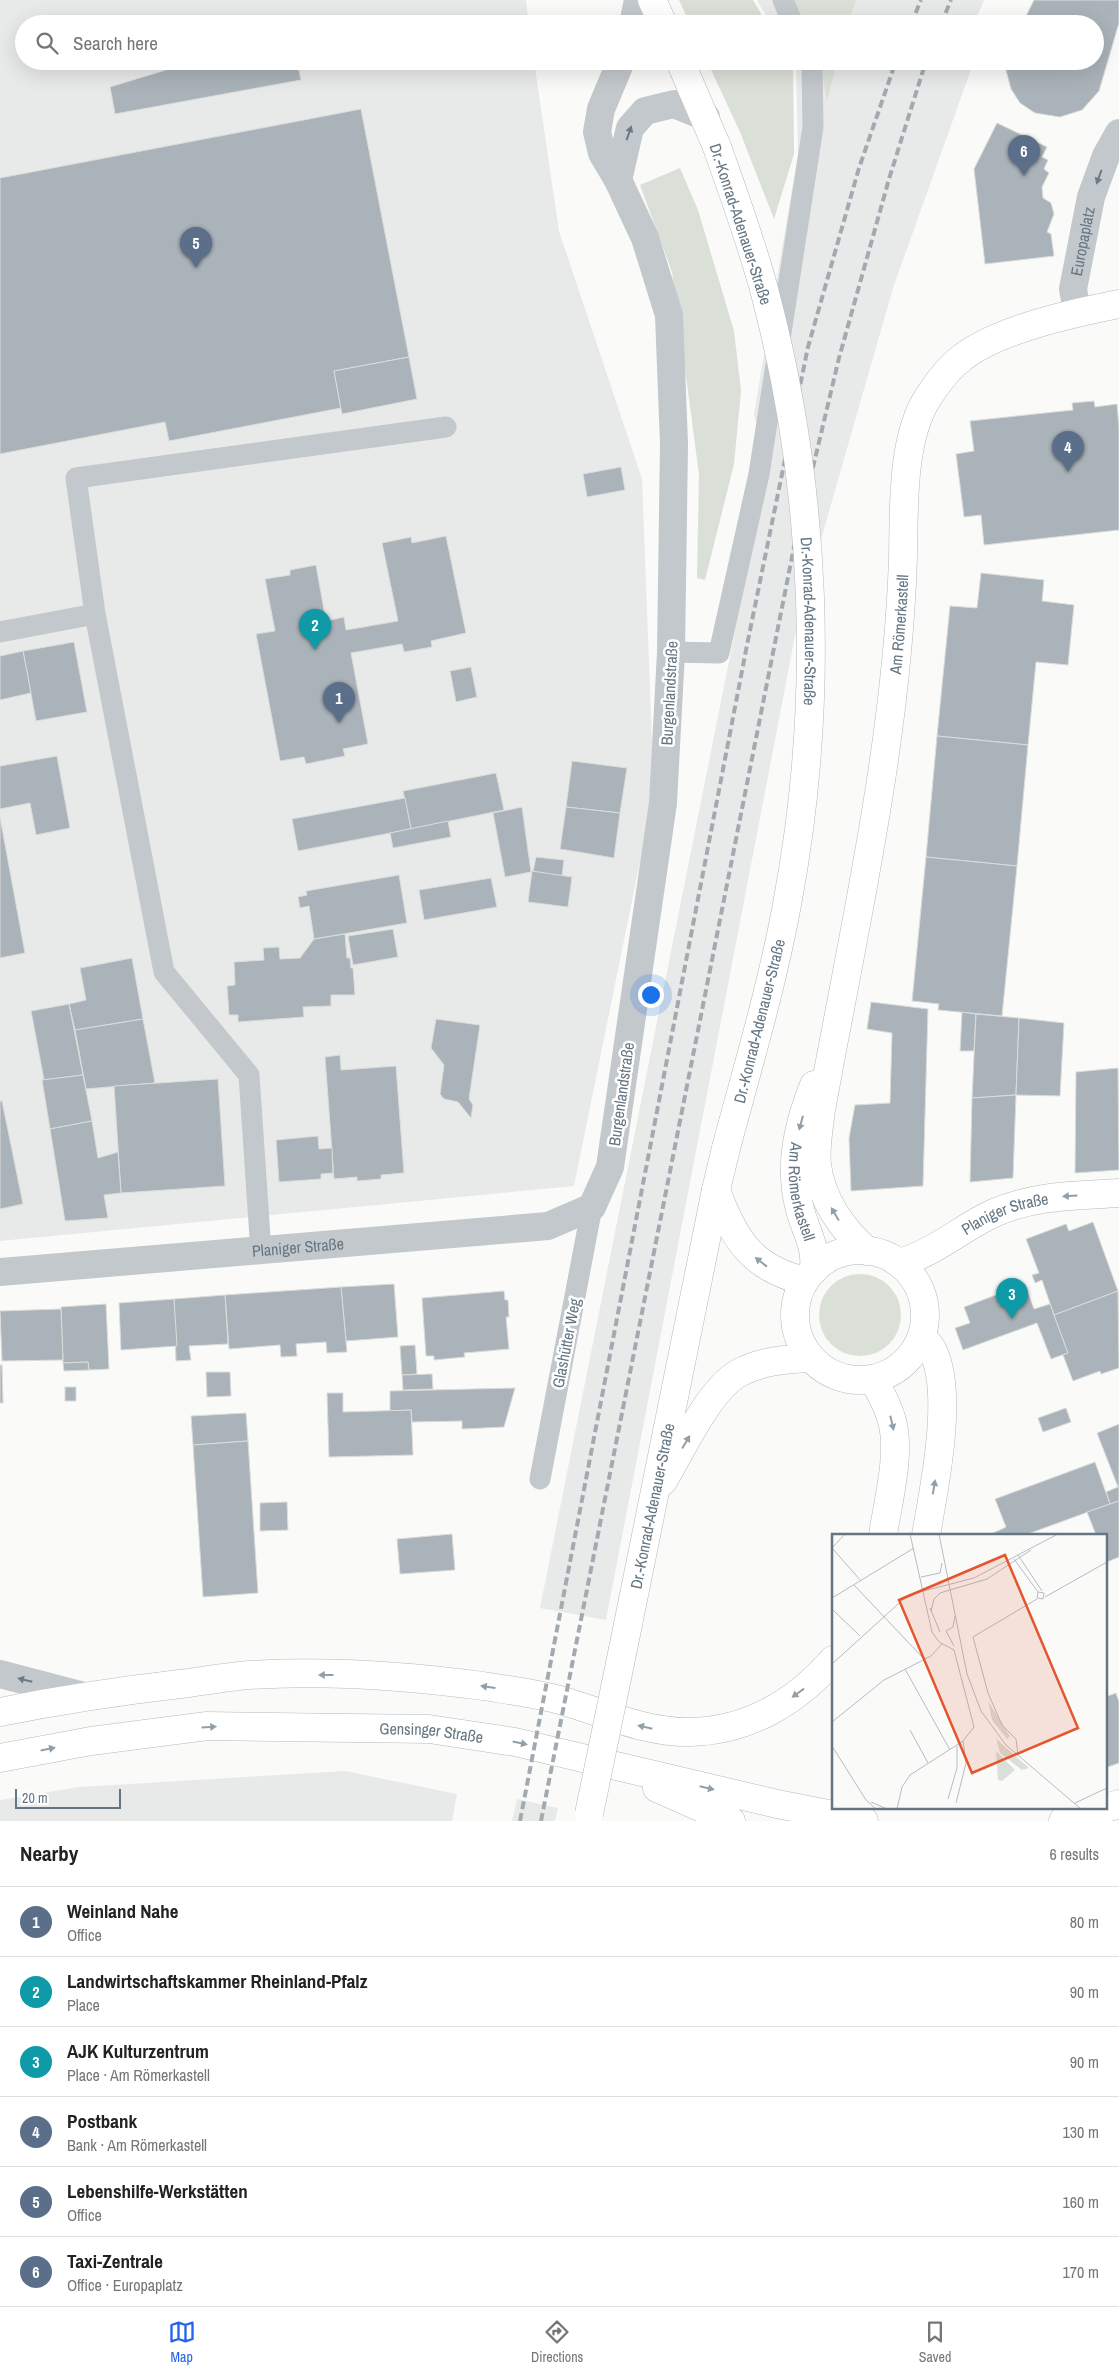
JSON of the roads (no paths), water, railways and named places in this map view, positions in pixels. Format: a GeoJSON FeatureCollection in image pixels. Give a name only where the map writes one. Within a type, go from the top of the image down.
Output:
{"type":"FeatureCollection","features":[{"type":"Feature","properties":{"kind":"street"},"geometry":{"type":"LineString","coordinates":[[635,15],[638,0]]}},
{"type":"Feature","properties":{"kind":"street"},"geometry":{"type":"LineString","coordinates":[[652,0],[659,15]]}},
{"type":"Feature","properties":{"kind":"street","name":"Burgenlandstraße"},"geometry":{"type":"LineString","coordinates":[[592,1207],[610,1167],[662,813],[671,652],[674,444],[669,315],[645,238],[618,180],[602,153],[597,132],[601,108],[617,70]]}},
{"type":"Feature","properties":{"kind":"street","name":"Dr.-Konrad-Adenauer-Straße"},"geometry":{"type":"LineString","coordinates":[[588,1817],[716,1190],[772,974],[788,900],[800,825],[808,730],[810,597],[803,501],[796,444],[782,368],[765,293],[743,219],[706,117],[684,70]]}},
{"type":"Feature","properties":{"kind":"street"},"geometry":{"type":"LineString","coordinates":[[618,180],[630,128],[645,111],[674,104],[706,117]]}},
{"type":"Feature","properties":{"kind":"street","name":"Europaplatz"},"geometry":{"type":"LineString","coordinates":[[1077,312],[1073,289],[1091,198],[1106,156],[1119,133]]}},
{"type":"Feature","properties":{"kind":"street"},"geometry":{"type":"LineString","coordinates":[[1077,312],[1119,304]]}},
{"type":"Feature","properties":{"kind":"street","name":"Am Römerkastell"},"geometry":{"type":"LineString","coordinates":[[867,1251],[852,1237],[835,1214],[820,1180],[817,1164],[821,1110],[886,752],[900,628],[905,499],[910,441],[927,398],[946,372],[964,356],[992,341],[1077,312]]}},
{"type":"Feature","properties":{"kind":"street","name":"Am Römerkastell"},"geometry":{"type":"LineString","coordinates":[[810,1275],[826,1260],[839,1254],[867,1251],[878,1253],[899,1263],[911,1274],[919,1288],[924,1304],[925,1320],[922,1336],[914,1352],[888,1374],[873,1379],[859,1380],[833,1374],[811,1358],[802,1344],[797,1329],[795,1312],[798,1296],[810,1275],[816,1258],[799,1206],[796,1186],[796,1143],[808,1101],[836,1028]]}},
{"type":"Feature","properties":{"kind":"street"},"geometry":{"type":"LineString","coordinates":[[716,1190],[726,1218],[737,1238],[751,1255],[768,1268],[787,1277],[810,1275]]}},
{"type":"Feature","properties":{"kind":"street","name":"Planiger Straße"},"geometry":{"type":"LineString","coordinates":[[899,1263],[918,1258],[992,1214],[1014,1204],[1052,1197],[1119,1193]]}},
{"type":"Feature","properties":{"kind":"street","name":"Planiger Straße"},"geometry":{"type":"LineString","coordinates":[[0,1272],[260,1252],[548,1226],[592,1207]]}},
{"type":"Feature","properties":{"kind":"street"},"geometry":{"type":"LineString","coordinates":[[922,1336],[933,1350],[939,1369],[942,1389],[936,1470],[926,1534]]}},
{"type":"Feature","properties":{"kind":"street"},"geometry":{"type":"LineString","coordinates":[[652,1499],[712,1398],[725,1384],[736,1375],[767,1362],[811,1358]]}},
{"type":"Feature","properties":{"kind":"street"},"geometry":{"type":"LineString","coordinates":[[873,1379],[885,1401],[893,1422],[896,1445],[883,1534]]}},
{"type":"Feature","properties":{"kind":"street"},"geometry":{"type":"LineString","coordinates":[[0,1712],[84,1696],[249,1675],[358,1675],[467,1684],[521,1692],[556,1699],[631,1724],[660,1730],[690,1732],[720,1729],[749,1721],[777,1708],[802,1691],[832,1661]]}},
{"type":"Feature","properties":{"kind":"street"},"geometry":{"type":"LineString","coordinates":[[0,1674],[84,1696]]}},
{"type":"Feature","properties":{"kind":"street","name":"Gensinger Straße"},"geometry":{"type":"LineString","coordinates":[[0,1758],[91,1741],[207,1726],[428,1730],[515,1742],[777,1804],[858,1815]]}},
{"type":"Feature","properties":{"kind":"street"},"geometry":{"type":"LineString","coordinates":[[592,1759],[731,1821]]}},
{"type":"Feature","properties":{"kind":"street"},"geometry":{"type":"LineString","coordinates":[[1106,1808],[1119,1804]]}},
{"type":"Feature","properties":{"kind":"street"},"geometry":{"type":"LineString","coordinates":[[1063,1821],[1106,1808]]}},
{"type":"Feature","properties":{"kind":"lane"},"geometry":{"type":"LineString","coordinates":[[783,0],[789,15]]}},
{"type":"Feature","properties":{"kind":"lane"},"geometry":{"type":"LineString","coordinates":[[671,652],[719,654],[759,474],[814,127],[812,70]]}},
{"type":"Feature","properties":{"kind":"lane"},"geometry":{"type":"LineString","coordinates":[[260,1252],[249,1075],[164,972],[95,614],[76,478],[446,427]]}},
{"type":"Feature","properties":{"kind":"lane"},"geometry":{"type":"LineString","coordinates":[[0,632],[95,614]]}},
{"type":"Feature","properties":{"kind":"lane","name":"Glashütter Weg"},"geometry":{"type":"LineString","coordinates":[[540,1479],[592,1207]]}},
{"type":"Feature","properties":{"kind":"railway"},"geometry":{"type":"LineString","coordinates":[[915,15],[921,0]]}},
{"type":"Feature","properties":{"kind":"railway"},"geometry":{"type":"LineString","coordinates":[[945,15],[951,0]]}},
{"type":"Feature","properties":{"kind":"railway"},"geometry":{"type":"LineString","coordinates":[[520,1821],[747,645],[808,347],[859,168],[893,70]]}},
{"type":"Feature","properties":{"kind":"railway"},"geometry":{"type":"LineString","coordinates":[[541,1821],[794,547],[839,358],[889,179],[923,70]]}},
{"type":"Feature","properties":{"kind":"place","name":"Taxi-Zentrale"},"geometry":{"type":"Point","coordinates":[1024,176]}},
{"type":"Feature","properties":{"kind":"place","name":"Lebenshilfe-Werkstätten"},"geometry":{"type":"Point","coordinates":[196,268]}},
{"type":"Feature","properties":{"kind":"place","name":"Postbank"},"geometry":{"type":"Point","coordinates":[1068,472]}},
{"type":"Feature","properties":{"kind":"place","name":"Landwirtschaftskammer Rheinland-Pfalz"},"geometry":{"type":"Point","coordinates":[315,650]}},
{"type":"Feature","properties":{"kind":"place","name":"Weinland Nahe"},"geometry":{"type":"Point","coordinates":[339,723]}},
{"type":"Feature","properties":{"kind":"place","name":"AJK Kulturzentrum"},"geometry":{"type":"Point","coordinates":[1012,1319]}}]}
